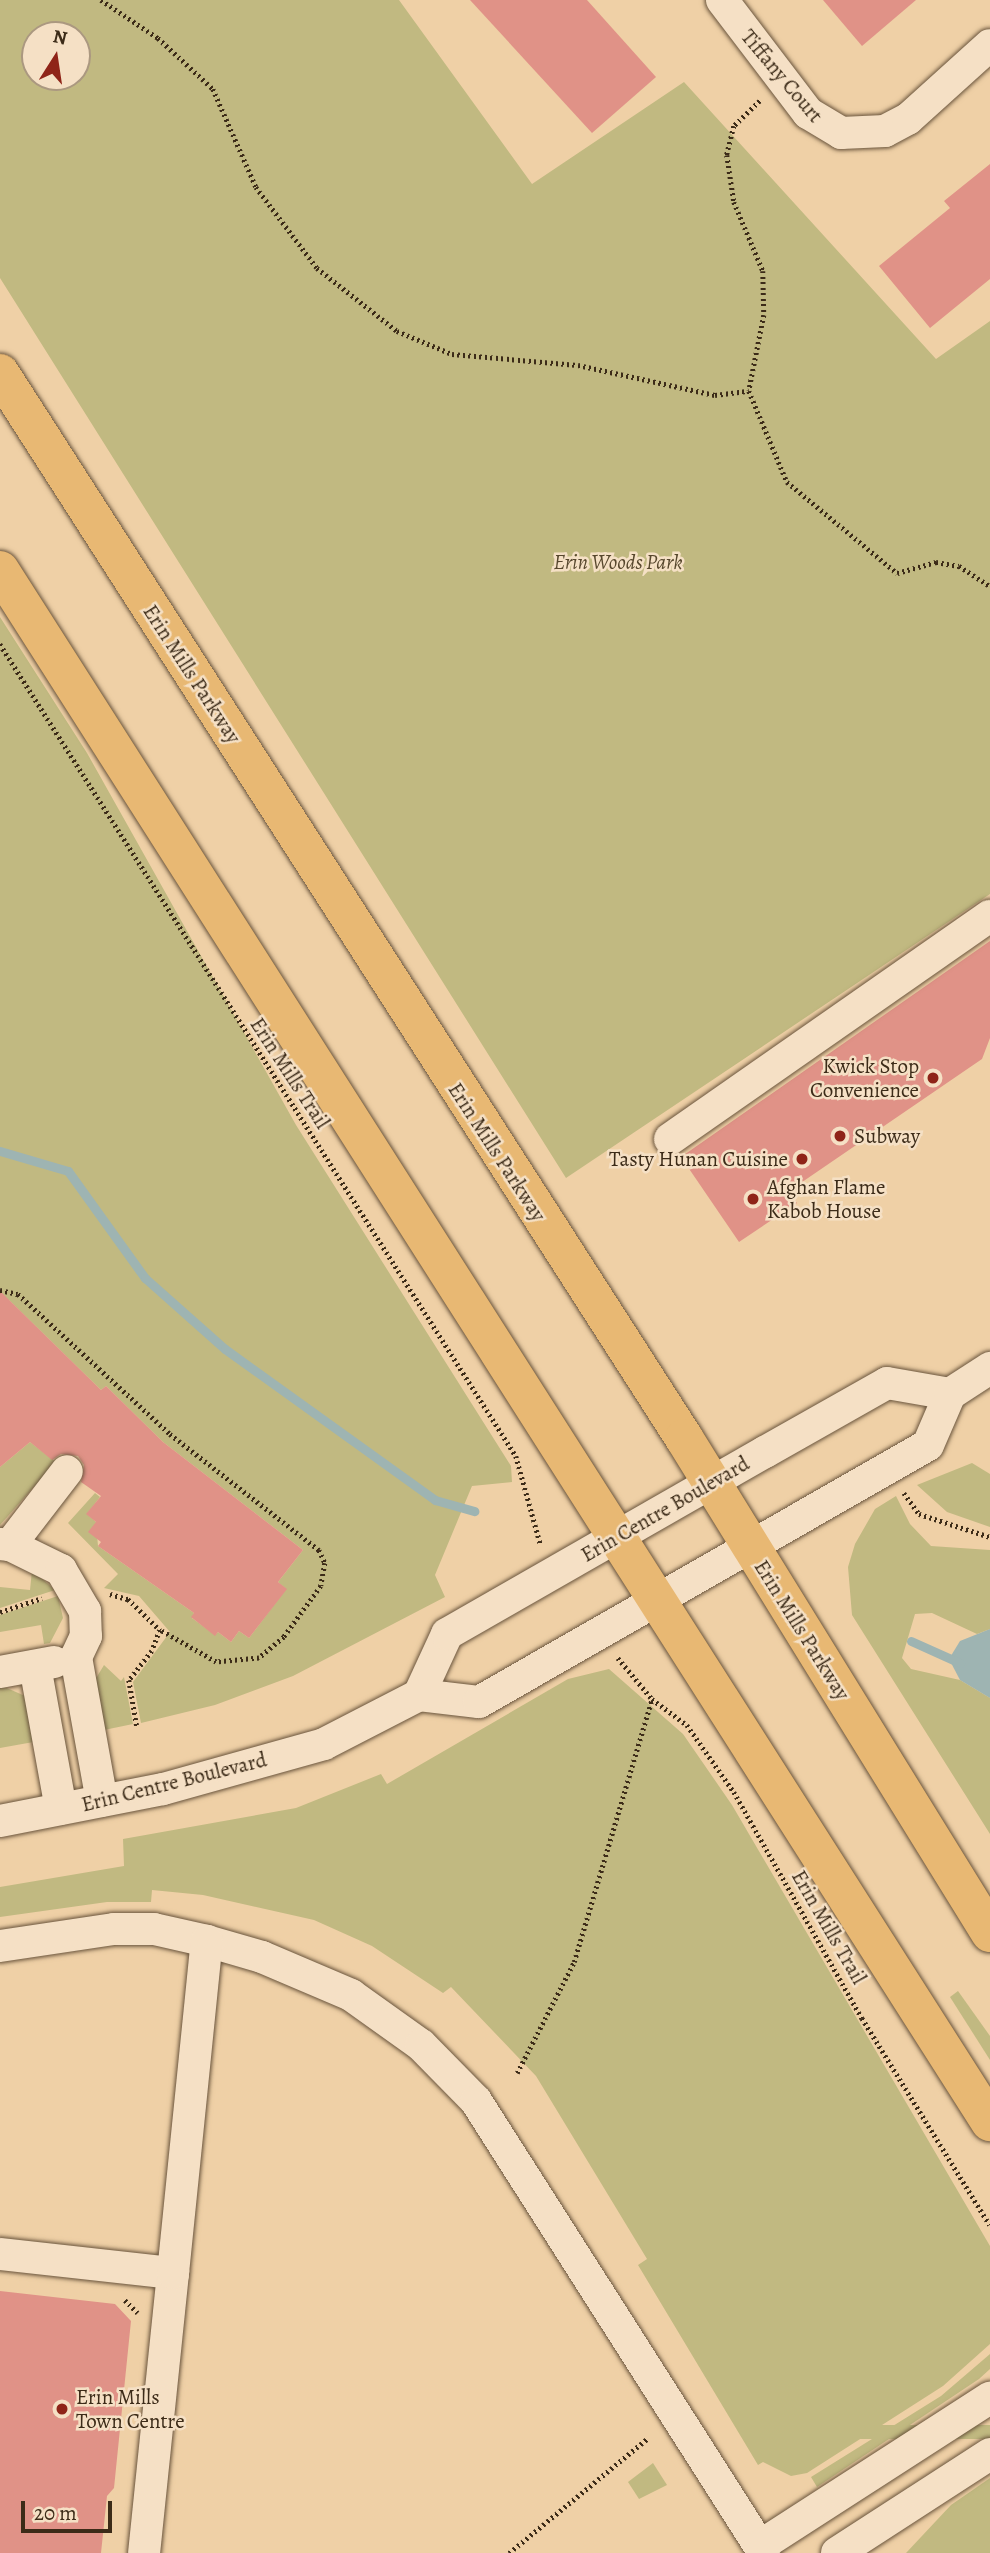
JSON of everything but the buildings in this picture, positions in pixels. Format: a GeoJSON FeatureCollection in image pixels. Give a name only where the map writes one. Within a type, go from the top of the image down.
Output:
{"type":"FeatureCollection","features":[{"type":"Feature","properties":{"kind":"main road","name":"Erin Mills Parkway"},"geometry":{"type":"LineString","coordinates":[[0,373],[712,1483],[990,1933]]}},
{"type":"Feature","properties":{"kind":"main road"},"geometry":{"type":"LineString","coordinates":[[0,570],[990,2122]]}},
{"type":"Feature","properties":{"kind":"street","name":"Tiffany Court"},"geometry":{"type":"LineString","coordinates":[[722,0],[782,82],[825,128],[861,135],[885,131],[931,101],[990,45]]}},
{"type":"Feature","properties":{"kind":"street"},"geometry":{"type":"LineString","coordinates":[[670,1139],[990,916]]}},
{"type":"Feature","properties":{"kind":"street"},"geometry":{"type":"LineString","coordinates":[[419,1695],[479,1702],[928,1446],[950,1394],[990,1368]]}},
{"type":"Feature","properties":{"kind":"street","name":"Erin Centre Boulevard"},"geometry":{"type":"LineString","coordinates":[[0,1821],[102,1801],[324,1744],[419,1695],[447,1634],[887,1383],[950,1394]]}},
{"type":"Feature","properties":{"kind":"street"},"geometry":{"type":"LineString","coordinates":[[67,1471],[5,1544],[43,1557],[79,1593],[86,1636],[76,1657],[102,1801]]}},
{"type":"Feature","properties":{"kind":"street"},"geometry":{"type":"LineString","coordinates":[[0,1672],[76,1657]]}},
{"type":"Feature","properties":{"kind":"street"},"geometry":{"type":"LineString","coordinates":[[35,1666],[61,1809]]}},
{"type":"Feature","properties":{"kind":"street"},"geometry":{"type":"LineString","coordinates":[[0,1946],[114,1929],[154,1929],[207,1941],[262,1957],[351,1995],[421,2045],[476,2101],[762,2550],[990,2398]]}},
{"type":"Feature","properties":{"kind":"street"},"geometry":{"type":"LineString","coordinates":[[144,2553],[207,1941]]}},
{"type":"Feature","properties":{"kind":"street"},"geometry":{"type":"LineString","coordinates":[[0,2254],[173,2273]]}},
{"type":"Feature","properties":{"kind":"street"},"geometry":{"type":"LineString","coordinates":[[837,2553],[863,2544],[990,2455]]}},
{"type":"Feature","properties":{"kind":"path"},"geometry":{"type":"LineString","coordinates":[[101,0],[158,38],[214,89],[256,187],[317,268],[397,331],[452,354],[578,365],[715,395],[749,391]]}},
{"type":"Feature","properties":{"kind":"path"},"geometry":{"type":"LineString","coordinates":[[782,82],[734,126],[727,155],[734,202],[763,271],[764,315],[749,391],[787,482],[869,552],[897,572],[936,562],[959,566],[990,586]]}},
{"type":"Feature","properties":{"kind":"path","name":"Erin Mills Trail"},"geometry":{"type":"LineString","coordinates":[[0,644],[516,1456],[537,1525]]}},
{"type":"Feature","properties":{"kind":"path"},"geometry":{"type":"LineString","coordinates":[[0,1290],[18,1294],[170,1434],[319,1550],[325,1563],[321,1586],[279,1642],[259,1658],[216,1662],[160,1630],[128,1599],[106,1592]]}},
{"type":"Feature","properties":{"kind":"path"},"geometry":{"type":"LineString","coordinates":[[888,1468],[919,1514],[990,1537]]}},
{"type":"Feature","properties":{"kind":"path"},"geometry":{"type":"LineString","coordinates":[[0,1612],[55,1593]]}},
{"type":"Feature","properties":{"kind":"path"},"geometry":{"type":"LineString","coordinates":[[137,1727],[128,1681],[152,1651],[160,1630]]}},
{"type":"Feature","properties":{"kind":"path","name":"Erin Mills Trail"},"geometry":{"type":"LineString","coordinates":[[622,1661],[652,1699],[687,1725],[734,1792],[862,2018],[990,2225]]}},
{"type":"Feature","properties":{"kind":"path"},"geometry":{"type":"LineString","coordinates":[[517,2073],[574,1962],[652,1699]]}},
{"type":"Feature","properties":{"kind":"path"},"geometry":{"type":"LineString","coordinates":[[117,2297],[132,2304],[141,2321]]}},
{"type":"Feature","properties":{"kind":"path"},"geometry":{"type":"LineString","coordinates":[[509,2553],[649,2438]]}},
{"type":"Feature","properties":{"kind":"green space","name":"Erin Woods Park"},"geometry":{"type":"Polygon","coordinates":[[[0,0],[399,0],[532,184],[684,82],[936,359],[990,321],[990,894],[566,1178],[0,278],[0,0]]]}},
{"type":"Feature","properties":{"kind":"green space"},"geometry":{"type":"Polygon","coordinates":[[[0,617],[87,753],[296,1125],[511,1466],[512,1482],[472,1486],[435,1575],[445,1597],[293,1676],[215,1705],[141,1723],[133,1682],[170,1632],[139,1596],[104,1588],[118,1574],[68,1523],[95,1493],[100,1497],[87,1514],[96,1522],[98,1546],[194,1613],[192,1618],[215,1635],[218,1632],[231,1642],[239,1631],[249,1638],[286,1589],[278,1582],[303,1550],[163,1442],[106,1386],[101,1390],[9,1300],[0,1307],[0,617]]]}},
{"type":"Feature","properties":{"kind":"green space"},"geometry":{"type":"Polygon","coordinates":[[[30,1442],[56,1462],[0,1525],[0,1467],[30,1442]]]}},
{"type":"Feature","properties":{"kind":"green space"},"geometry":{"type":"Polygon","coordinates":[[[972,1463],[990,1474],[990,1527],[947,1512],[917,1485],[972,1463]]]}},
{"type":"Feature","properties":{"kind":"green space"},"geometry":{"type":"Polygon","coordinates":[[[896,1496],[910,1524],[931,1546],[990,1550],[990,1629],[977,1634],[932,1613],[915,1614],[902,1658],[911,1669],[960,1680],[990,1698],[990,1834],[852,1615],[848,1567],[855,1544],[875,1509],[896,1496]]]}},
{"type":"Feature","properties":{"kind":"green space"},"geometry":{"type":"Polygon","coordinates":[[[32,1570],[55,1590],[0,1608],[0,1587],[30,1590],[32,1570]]]}},
{"type":"Feature","properties":{"kind":"green space"},"geometry":{"type":"Polygon","coordinates":[[[58,1596],[63,1618],[50,1643],[44,1644],[41,1625],[0,1632],[0,1615],[58,1596]]]}},
{"type":"Feature","properties":{"kind":"green space"},"geometry":{"type":"Polygon","coordinates":[[[104,1665],[121,1681],[124,1677],[133,1724],[104,1730],[95,1680],[104,1665]]]}},
{"type":"Feature","properties":{"kind":"green space"},"geometry":{"type":"Polygon","coordinates":[[[609,1669],[683,1734],[732,1805],[990,2246],[990,2344],[943,2386],[807,2473],[791,2476],[763,2462],[758,2465],[638,2265],[647,2259],[536,2076],[451,1987],[443,1993],[372,1946],[314,1920],[203,1895],[152,1890],[151,1902],[107,1902],[0,1917],[0,1887],[124,1866],[123,1839],[296,1808],[381,1774],[387,1784],[568,1679],[609,1669]]]}},
{"type":"Feature","properties":{"kind":"green space"},"geometry":{"type":"Polygon","coordinates":[[[0,1685],[25,1696],[39,1741],[0,1748],[0,1685]]]}},
{"type":"Feature","properties":{"kind":"green space"},"geometry":{"type":"Polygon","coordinates":[[[958,1991],[990,2036],[990,2060],[950,1997],[958,1991]]]}},
{"type":"Feature","properties":{"kind":"green space"},"geometry":{"type":"Polygon","coordinates":[[[990,2354],[990,2369],[979,2379],[817,2487],[811,2477],[941,2396],[990,2354]]]}},
{"type":"Feature","properties":{"kind":"green space"},"geometry":{"type":"Polygon","coordinates":[[[807,2425],[990,2425],[990,2439],[807,2439],[807,2425]]]}},
{"type":"Feature","properties":{"kind":"green space"},"geometry":{"type":"Polygon","coordinates":[[[653,2463],[667,2485],[639,2499],[628,2482],[653,2463]]]}},
{"type":"Feature","properties":{"kind":"green space"},"geometry":{"type":"Polygon","coordinates":[[[990,2478],[990,2553],[906,2553],[951,2505],[990,2478]]]}},
{"type":"Feature","properties":{"kind":"water"},"geometry":{"type":"Polygon","coordinates":[[[990,1629],[990,1698],[960,1680],[949,1659],[960,1641],[990,1629]]]}},
{"type":"Feature","properties":{"kind":"waterway"},"geometry":{"type":"LineString","coordinates":[[0,1151],[68,1171],[145,1278],[225,1349],[435,1500],[474,1511]]}},
{"type":"Feature","properties":{"kind":"waterway"},"geometry":{"type":"LineString","coordinates":[[911,1641],[960,1663]]}},
{"type":"Feature","properties":{"kind":"place","name":"Kwick Stop Convenience"},"geometry":{"type":"Point","coordinates":[933,1078]}},
{"type":"Feature","properties":{"kind":"place","name":"Subway"},"geometry":{"type":"Point","coordinates":[840,1136]}},
{"type":"Feature","properties":{"kind":"place","name":"Tasty Hunan Cuisine"},"geometry":{"type":"Point","coordinates":[802,1159]}},
{"type":"Feature","properties":{"kind":"place","name":"Afghan Flame Kabob House"},"geometry":{"type":"Point","coordinates":[753,1199]}},
{"type":"Feature","properties":{"kind":"place","name":"Erin Mills Town Centre"},"geometry":{"type":"Point","coordinates":[62,2409]}}]}
